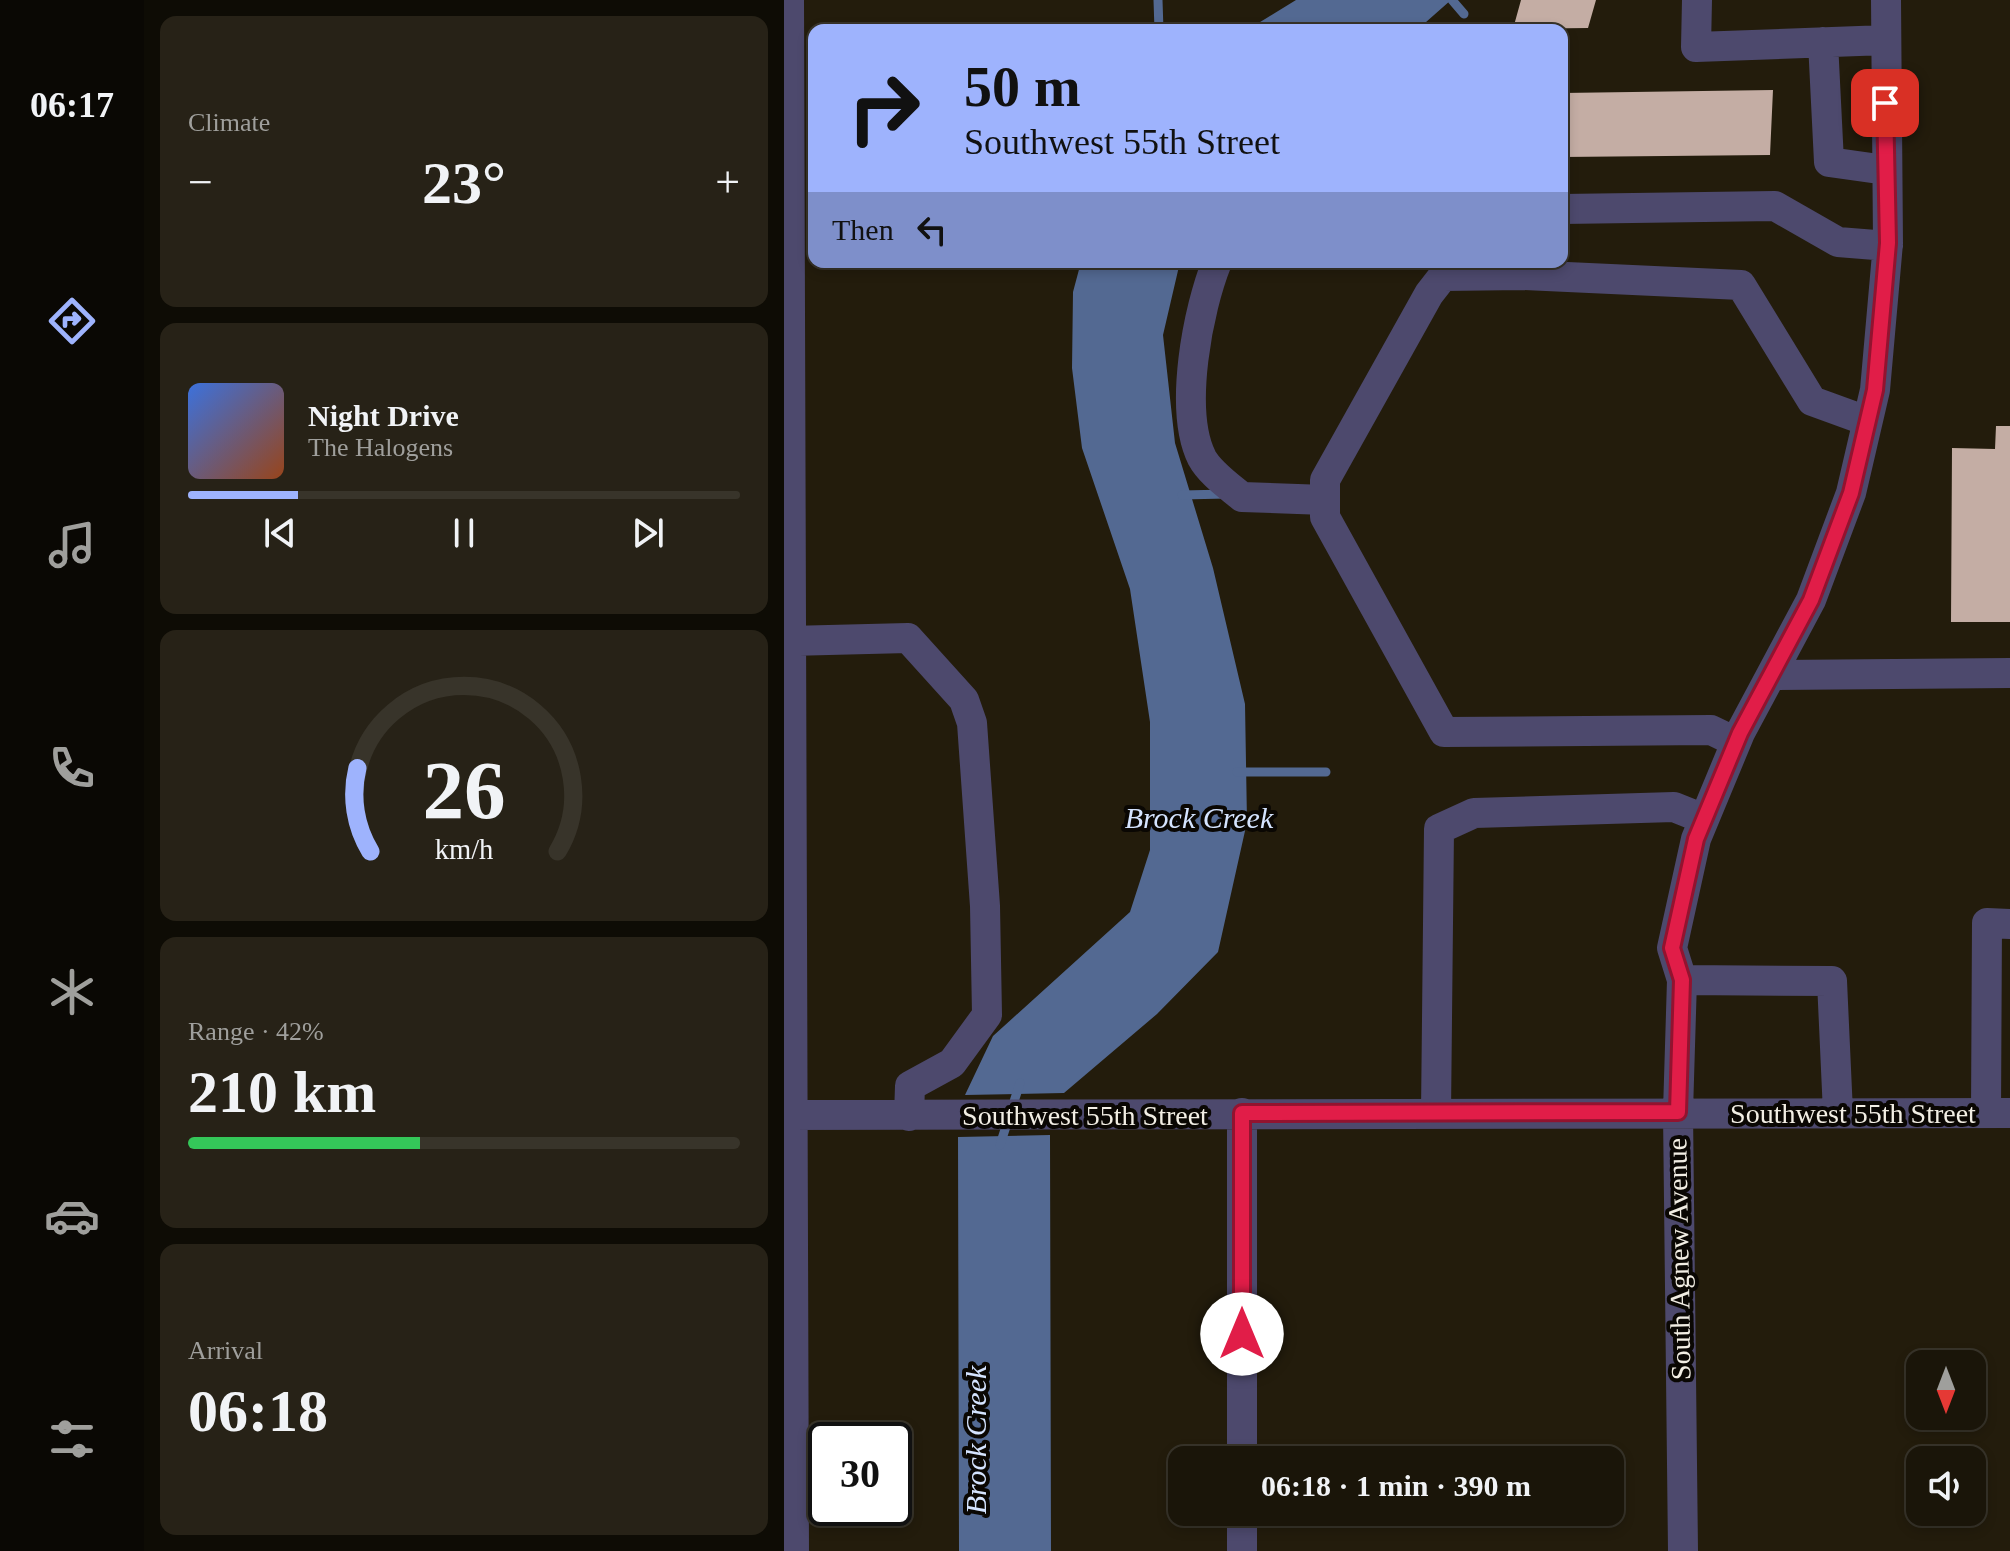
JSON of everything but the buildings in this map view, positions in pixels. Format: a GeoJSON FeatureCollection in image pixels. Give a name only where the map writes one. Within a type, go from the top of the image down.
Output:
{"type":"FeatureCollection","features":[{"type":"Feature","properties":{"kind":"street"},"geometry":{"type":"LineString","coordinates":[[789,0],[786,841],[794,1551]]}},
{"type":"Feature","properties":{"kind":"street"},"geometry":{"type":"LineString","coordinates":[[1697,0],[1696,47],[1886,40]]}},
{"type":"Feature","properties":{"kind":"street","name":"South Agnew Avenue"},"geometry":{"type":"LineString","coordinates":[[1683,1551],[1678,1112],[1682,980],[1672,948],[1696,839],[1736,742],[1816,586],[1851,493],[1875,390],[1888,246],[1886,0]]}},
{"type":"Feature","properties":{"kind":"street"},"geometry":{"type":"LineString","coordinates":[[1823,42],[1829,162],[1886,170]]}},
{"type":"Feature","properties":{"kind":"street"},"geometry":{"type":"LineString","coordinates":[[1568,209],[1775,206],[1838,242],[1888,246]]}},
{"type":"Feature","properties":{"kind":"street"},"geometry":{"type":"LineString","coordinates":[[1215,268],[1203,297],[1196,336],[1192,419],[1202,458],[1242,497],[1325,500]]}},
{"type":"Feature","properties":{"kind":"street"},"geometry":{"type":"LineString","coordinates":[[1736,742],[1711,730],[1444,732],[1325,517],[1325,480],[1429,294],[1434,269],[1741,285],[1812,401],[1867,421]]}},
{"type":"Feature","properties":{"kind":"street"},"geometry":{"type":"LineString","coordinates":[[787,651],[908,638],[964,700],[972,723],[985,906],[987,1015],[952,1063],[910,1086],[909,1116]]}},
{"type":"Feature","properties":{"kind":"street"},"geometry":{"type":"LineString","coordinates":[[1772,675],[2010,673]]}},
{"type":"Feature","properties":{"kind":"street"},"geometry":{"type":"LineString","coordinates":[[1436,1113],[1439,829],[1474,813],[1674,807],[1704,819]]}},
{"type":"Feature","properties":{"kind":"street"},"geometry":{"type":"LineString","coordinates":[[1998,1113],[1987,923],[2010,924]]}},
{"type":"Feature","properties":{"kind":"street"},"geometry":{"type":"LineString","coordinates":[[1682,980],[1832,981],[1838,1113]]}},
{"type":"Feature","properties":{"kind":"street"},"geometry":{"type":"LineString","coordinates":[[1242,1113],[1242,1446]]}},
{"type":"Feature","properties":{"kind":"street","name":"Southwest 55th Street"},"geometry":{"type":"LineString","coordinates":[[788,1115],[1998,1113]]}},
{"type":"Feature","properties":{"kind":"street"},"geometry":{"type":"LineString","coordinates":[[1242,1526],[1242,1551]]}},
{"type":"Feature","properties":{"kind":"water"},"geometry":{"type":"Polygon","coordinates":[[[1296,0],[1451,0],[1424,24],[1257,24],[1296,0]]]}},
{"type":"Feature","properties":{"kind":"water","name":"Brock Creek"},"geometry":{"type":"Polygon","coordinates":[[[1079,268],[1179,268],[1163,335],[1175,443],[1213,568],[1245,704],[1247,822],[1218,952],[1157,1014],[1064,1093],[965,1095],[993,1036],[1130,912],[1150,850],[1150,722],[1130,589],[1082,448],[1072,368],[1073,292],[1079,268]]]}},
{"type":"Feature","properties":{"kind":"water","name":"Brock Creek"},"geometry":{"type":"Polygon","coordinates":[[[1050,1135],[1051,1551],[959,1551],[958,1137],[1050,1135]]]}},
{"type":"Feature","properties":{"kind":"waterway"},"geometry":{"type":"LineString","coordinates":[[1158,0],[1159,24]]}},
{"type":"Feature","properties":{"kind":"waterway"},"geometry":{"type":"LineString","coordinates":[[1452,0],[1464,14]]}},
{"type":"Feature","properties":{"kind":"waterway"},"geometry":{"type":"LineString","coordinates":[[1182,495],[1227,494]]}},
{"type":"Feature","properties":{"kind":"waterway"},"geometry":{"type":"LineString","coordinates":[[1237,772],[1326,772]]}},
{"type":"Feature","properties":{"kind":"waterway","name":"Brock Creek"},"geometry":{"type":"LineString","coordinates":[[1000,1145],[1020,1083]]}},
{"type":"Feature","properties":{"kind":"route"},"geometry":{"type":"LineString","coordinates":[[1242,1334],[1242,1113],[1678,1112],[1682,980],[1672,948],[1696,839],[1740,733],[1811,600],[1851,493],[1875,390],[1888,243],[1885,103]]}}]}
